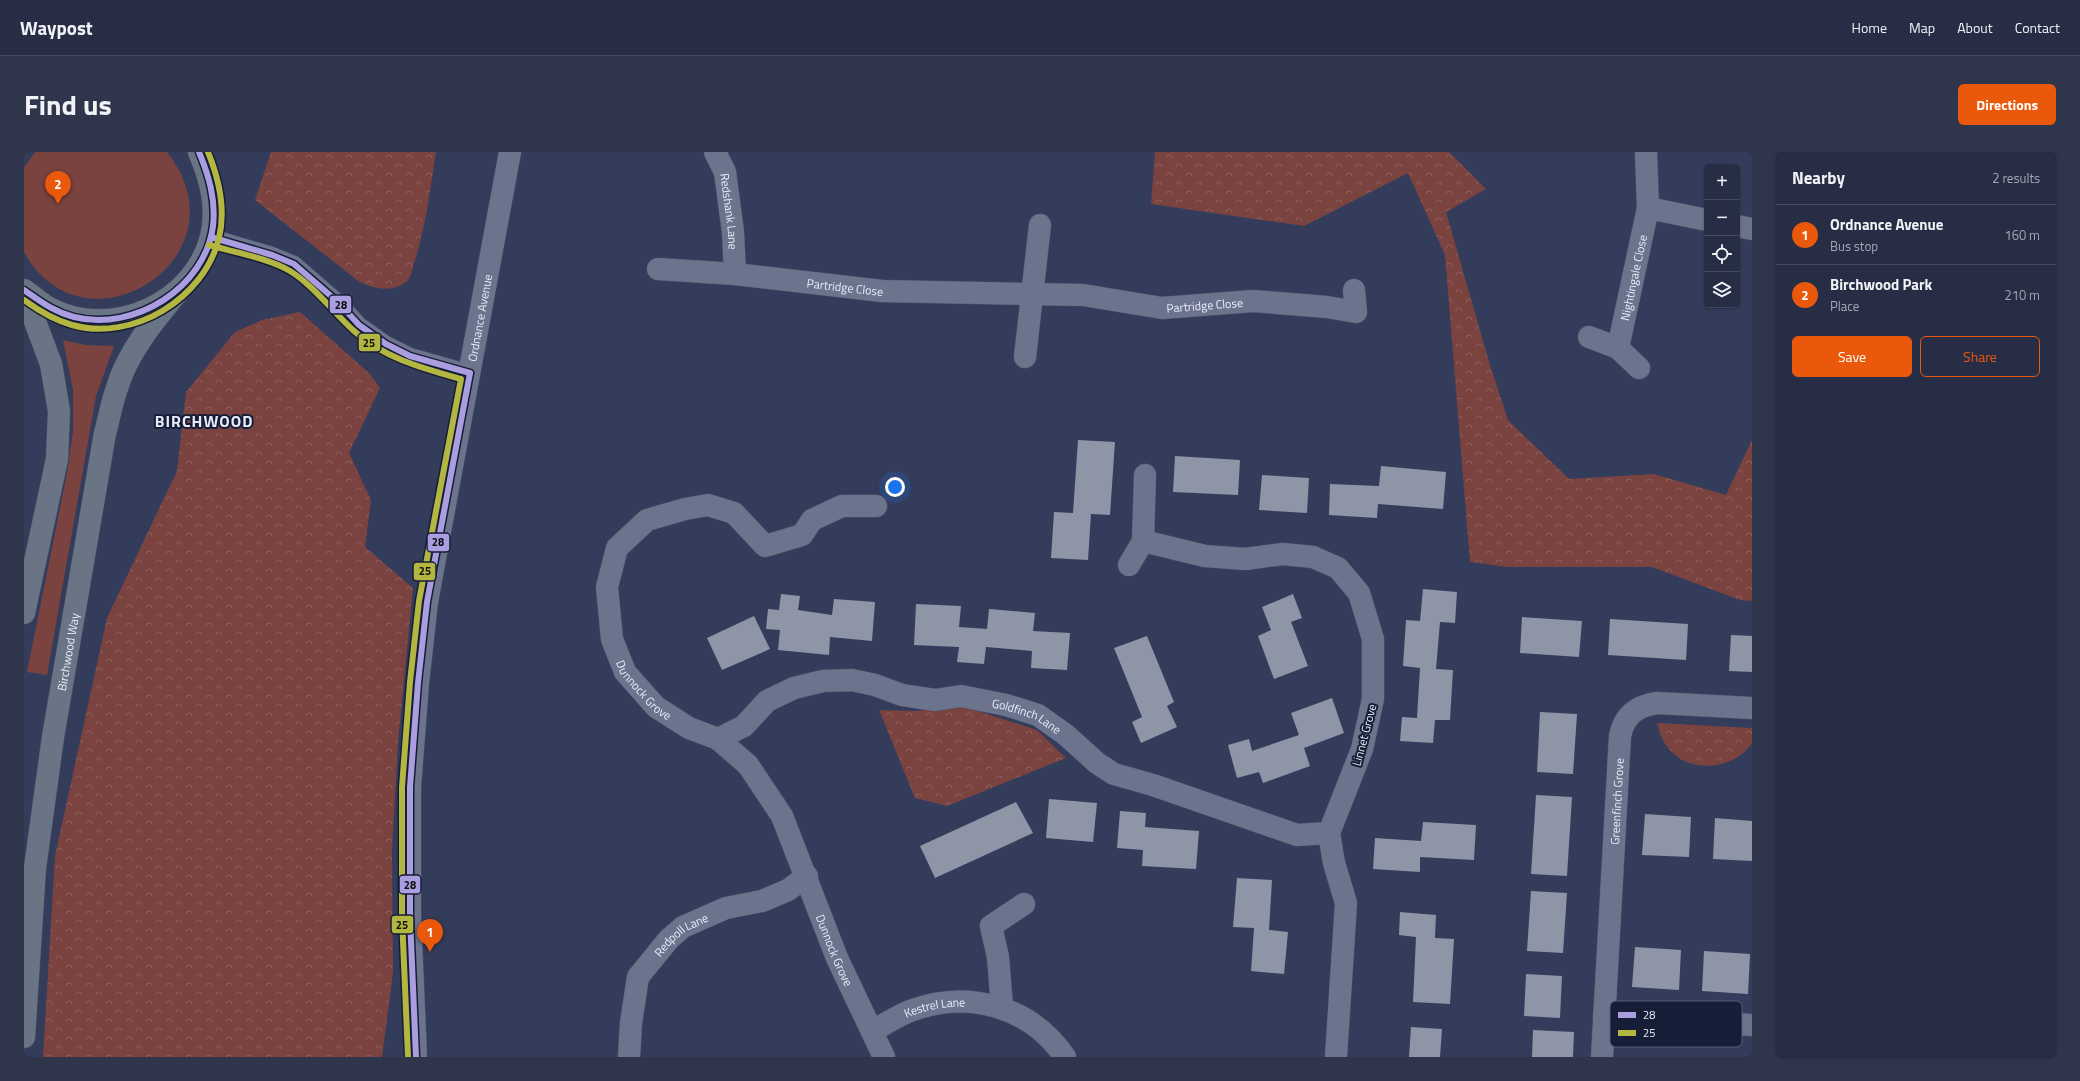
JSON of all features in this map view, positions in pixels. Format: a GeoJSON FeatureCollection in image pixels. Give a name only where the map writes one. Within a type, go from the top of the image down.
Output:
{"type":"FeatureCollection","features":[{"type":"Feature","properties":{"kind":"main road"},"geometry":{"type":"LineString","coordinates":[[24,291],[51,309],[84,320],[120,320],[153,309],[181,288],[200,265],[211,237],[214,208],[211,186],[210,179],[199,152]]}},
{"type":"Feature","properties":{"kind":"main road","name":"Birchwood Way"},"geometry":{"type":"LineString","coordinates":[[24,1037],[35,868],[53,737],[105,434],[116,390],[132,353],[154,321],[181,288]]}},
{"type":"Feature","properties":{"kind":"main road"},"geometry":{"type":"LineString","coordinates":[[24,291],[51,364],[59,411],[57,459],[24,613]]}},
{"type":"Feature","properties":{"kind":"street","name":"Ordnance Avenue"},"geometry":{"type":"LineString","coordinates":[[416,1057],[411,953],[410,810],[418,683],[427,602],[510,152]]}},
{"type":"Feature","properties":{"kind":"street","name":"Redshank Lane"},"geometry":{"type":"LineString","coordinates":[[715,152],[725,172],[733,232],[735,274]]}},
{"type":"Feature","properties":{"kind":"street","name":"Nightingale Close"},"geometry":{"type":"LineString","coordinates":[[1618,348],[1648,208],[1646,152]]}},
{"type":"Feature","properties":{"kind":"street"},"geometry":{"type":"LineString","coordinates":[[1648,208],[1704,219]]}},
{"type":"Feature","properties":{"kind":"street"},"geometry":{"type":"LineString","coordinates":[[1025,358],[1040,225]]}},
{"type":"Feature","properties":{"kind":"street"},"geometry":{"type":"LineString","coordinates":[[1740,227],[1752,229]]}},
{"type":"Feature","properties":{"kind":"street","name":"Partridge Close"},"geometry":{"type":"LineString","coordinates":[[658,270],[735,274],[882,291],[1083,295],[1162,308],[1253,301],[1327,307],[1356,312],[1354,290]]}},
{"type":"Feature","properties":{"kind":"street"},"geometry":{"type":"LineString","coordinates":[[1590,337],[1618,348],[1639,368]]}},
{"type":"Feature","properties":{"kind":"street"},"geometry":{"type":"LineString","coordinates":[[1129,565],[1143,541],[1145,475]]}},
{"type":"Feature","properties":{"kind":"street","name":"Dunnock Grove"},"geometry":{"type":"LineString","coordinates":[[876,506],[842,506],[812,520],[802,535],[765,546],[734,513],[708,506],[685,509],[647,520],[617,548],[607,587],[612,639],[625,672],[656,707],[689,728],[718,739],[748,765],[782,816],[807,876],[838,958],[884,1057]]}},
{"type":"Feature","properties":{"kind":"street","name":"Linnet Grove"},"geometry":{"type":"LineString","coordinates":[[1143,541],[1205,556],[1244,559],[1283,554],[1313,557],[1338,568],[1359,593],[1372,639],[1373,699],[1362,749],[1329,833]]}},
{"type":"Feature","properties":{"kind":"street","name":"Goldfinch Lane"},"geometry":{"type":"LineString","coordinates":[[718,739],[744,726],[768,701],[794,688],[823,681],[852,680],[875,685],[902,695],[935,700],[961,696],[1006,704],[1038,715],[1066,735],[1097,763],[1114,774],[1153,785],[1297,835],[1329,833]]}},
{"type":"Feature","properties":{"kind":"street","name":"Greenfinch Grove"},"geometry":{"type":"LineString","coordinates":[[1602,1057],[1620,736],[1622,726],[1635,710],[1645,704],[1656,703],[1752,708]]}},
{"type":"Feature","properties":{"kind":"street"},"geometry":{"type":"LineString","coordinates":[[1329,833],[1334,863],[1346,903],[1336,1057]]}},
{"type":"Feature","properties":{"kind":"street","name":"Redpoll Lane"},"geometry":{"type":"LineString","coordinates":[[629,1057],[631,1023],[638,977],[669,939],[683,927],[718,911],[762,901],[788,890],[807,876]]}},
{"type":"Feature","properties":{"kind":"street"},"geometry":{"type":"LineString","coordinates":[[1002,1008],[998,956],[991,926],[1024,904]]}},
{"type":"Feature","properties":{"kind":"street","name":"Kestrel Lane"},"geometry":{"type":"LineString","coordinates":[[872,1031],[910,1011],[943,1003],[973,1001],[1002,1008],[1032,1023],[1054,1041],[1065,1057]]}},
{"type":"Feature","properties":{"kind":"street"},"geometry":{"type":"LineString","coordinates":[[1604,1016],[1610,1016]]}},
{"type":"Feature","properties":{"kind":"street"},"geometry":{"type":"LineString","coordinates":[[1742,1024],[1752,1025]]}},
{"type":"Feature","properties":{"kind":"lane"},"geometry":{"type":"LineString","coordinates":[[211,237],[272,255],[294,264],[339,303],[359,325],[386,344],[410,356],[470,373]]}},
{"type":"Feature","properties":{"kind":"green space"},"geometry":{"type":"Polygon","coordinates":[[[35,152],[167,152],[187,191],[188,227],[174,259],[149,283],[117,296],[83,298],[51,284],[24,252],[24,168],[35,152]]]}},
{"type":"Feature","properties":{"kind":"green space"},"geometry":{"type":"Polygon","coordinates":[[[271,152],[436,152],[422,236],[412,272],[408,280],[396,287],[383,289],[369,286],[357,280],[255,200],[271,152]]]}},
{"type":"Feature","properties":{"kind":"green space"},"geometry":{"type":"Polygon","coordinates":[[[1155,152],[1449,152],[1486,189],[1446,212],[1490,365],[1508,420],[1569,479],[1654,474],[1726,495],[1752,440],[1752,601],[1740,600],[1652,567],[1507,567],[1470,562],[1445,255],[1408,173],[1304,226],[1151,204],[1155,152]]]}},
{"type":"Feature","properties":{"kind":"green space"},"geometry":{"type":"Polygon","coordinates":[[[300,312],[369,373],[380,388],[349,453],[371,500],[365,547],[413,588],[398,742],[392,850],[393,972],[382,1057],[43,1057],[55,856],[107,618],[177,471],[186,392],[235,332],[262,320],[300,312]]]}},
{"type":"Feature","properties":{"kind":"green space"},"geometry":{"type":"Polygon","coordinates":[[[63,340],[85,345],[114,346],[96,396],[47,675],[27,672],[67,473],[73,431],[73,390],[63,340]]]}},
{"type":"Feature","properties":{"kind":"green space"},"geometry":{"type":"Polygon","coordinates":[[[962,706],[1037,730],[1066,758],[947,806],[915,798],[879,710],[916,711],[962,706]]]}},
{"type":"Feature","properties":{"kind":"green space"},"geometry":{"type":"Polygon","coordinates":[[[1657,723],[1752,728],[1752,743],[1736,758],[1726,763],[1703,766],[1692,764],[1682,760],[1667,747],[1657,723]]]}},
{"type":"Feature","properties":{"kind":"building"},"geometry":{"type":"Polygon","coordinates":[[[1078,440],[1115,442],[1110,515],[1091,514],[1088,560],[1051,558],[1054,512],[1073,513],[1078,440]]]}},
{"type":"Feature","properties":{"kind":"building"},"geometry":{"type":"Polygon","coordinates":[[[1175,456],[1240,460],[1238,495],[1173,492],[1175,456]]]}},
{"type":"Feature","properties":{"kind":"building"},"geometry":{"type":"Polygon","coordinates":[[[1381,466],[1446,472],[1443,509],[1378,504],[1377,518],[1329,515],[1330,484],[1379,486],[1381,466]]]}},
{"type":"Feature","properties":{"kind":"building"},"geometry":{"type":"Polygon","coordinates":[[[1262,475],[1309,478],[1307,513],[1259,510],[1262,475]]]}},
{"type":"Feature","properties":{"kind":"building"},"geometry":{"type":"Polygon","coordinates":[[[1423,589],[1457,592],[1455,623],[1440,622],[1436,669],[1453,670],[1450,720],[1435,720],[1433,743],[1400,741],[1402,717],[1417,718],[1420,668],[1403,666],[1406,620],[1420,621],[1423,589]]]}},
{"type":"Feature","properties":{"kind":"building"},"geometry":{"type":"Polygon","coordinates":[[[781,594],[800,596],[798,610],[832,615],[834,599],[875,602],[872,641],[830,637],[829,655],[778,650],[780,630],[766,629],[768,609],[779,610],[781,594]]]}},
{"type":"Feature","properties":{"kind":"building"},"geometry":{"type":"Polygon","coordinates":[[[1293,594],[1302,618],[1291,622],[1308,666],[1274,679],[1258,636],[1271,630],[1262,607],[1293,594]]]}},
{"type":"Feature","properties":{"kind":"building"},"geometry":{"type":"Polygon","coordinates":[[[916,604],[961,606],[959,627],[987,629],[989,609],[1035,613],[1033,631],[1070,633],[1067,670],[1031,668],[1032,651],[986,647],[984,664],[957,662],[959,647],[914,645],[916,604]]]}},
{"type":"Feature","properties":{"kind":"building"},"geometry":{"type":"Polygon","coordinates":[[[754,616],[770,649],[722,670],[707,638],[754,616]]]}},
{"type":"Feature","properties":{"kind":"building"},"geometry":{"type":"Polygon","coordinates":[[[1522,617],[1582,621],[1579,657],[1520,653],[1522,617]]]}},
{"type":"Feature","properties":{"kind":"building"},"geometry":{"type":"Polygon","coordinates":[[[1610,619],[1688,624],[1686,660],[1608,655],[1610,619]]]}},
{"type":"Feature","properties":{"kind":"building"},"geometry":{"type":"Polygon","coordinates":[[[1731,635],[1752,636],[1752,672],[1729,671],[1731,635]]]}},
{"type":"Feature","properties":{"kind":"building"},"geometry":{"type":"Polygon","coordinates":[[[1147,636],[1174,702],[1167,706],[1177,727],[1141,743],[1132,722],[1142,717],[1114,648],[1147,636]]]}},
{"type":"Feature","properties":{"kind":"building"},"geometry":{"type":"Polygon","coordinates":[[[1332,698],[1344,733],[1304,748],[1310,766],[1263,783],[1259,772],[1237,778],[1228,745],[1249,739],[1252,751],[1299,735],[1291,713],[1332,698]]]}},
{"type":"Feature","properties":{"kind":"building"},"geometry":{"type":"Polygon","coordinates":[[[1540,712],[1577,714],[1573,774],[1537,772],[1540,712]]]}},
{"type":"Feature","properties":{"kind":"building"},"geometry":{"type":"Polygon","coordinates":[[[1536,795],[1572,797],[1567,876],[1531,874],[1536,795]]]}},
{"type":"Feature","properties":{"kind":"building"},"geometry":{"type":"Polygon","coordinates":[[[1049,799],[1097,803],[1093,842],[1046,838],[1049,799]]]}},
{"type":"Feature","properties":{"kind":"building"},"geometry":{"type":"Polygon","coordinates":[[[1016,802],[1033,833],[935,878],[920,846],[1016,802]]]}},
{"type":"Feature","properties":{"kind":"building"},"geometry":{"type":"Polygon","coordinates":[[[1120,811],[1146,813],[1145,827],[1199,831],[1196,869],[1142,866],[1143,850],[1117,848],[1120,811]]]}},
{"type":"Feature","properties":{"kind":"building"},"geometry":{"type":"Polygon","coordinates":[[[1645,814],[1691,817],[1689,857],[1642,855],[1645,814]]]}},
{"type":"Feature","properties":{"kind":"building"},"geometry":{"type":"Polygon","coordinates":[[[1715,818],[1752,821],[1752,861],[1713,859],[1715,818]]]}},
{"type":"Feature","properties":{"kind":"building"},"geometry":{"type":"Polygon","coordinates":[[[1423,822],[1476,825],[1474,860],[1420,857],[1420,872],[1373,869],[1375,838],[1421,841],[1423,822]]]}},
{"type":"Feature","properties":{"kind":"building"},"geometry":{"type":"Polygon","coordinates":[[[1237,878],[1272,880],[1269,930],[1288,932],[1284,974],[1251,971],[1254,928],[1233,927],[1237,878]]]}},
{"type":"Feature","properties":{"kind":"building"},"geometry":{"type":"Polygon","coordinates":[[[1531,891],[1567,893],[1563,953],[1527,951],[1531,891]]]}},
{"type":"Feature","properties":{"kind":"building"},"geometry":{"type":"Polygon","coordinates":[[[1400,912],[1436,915],[1435,938],[1454,939],[1450,1004],[1413,1002],[1416,937],[1399,935],[1400,912]]]}},
{"type":"Feature","properties":{"kind":"building"},"geometry":{"type":"Polygon","coordinates":[[[1635,947],[1681,950],[1679,990],[1632,987],[1635,947]]]}},
{"type":"Feature","properties":{"kind":"building"},"geometry":{"type":"Polygon","coordinates":[[[1704,951],[1750,954],[1748,994],[1702,991],[1704,951]]]}},
{"type":"Feature","properties":{"kind":"building"},"geometry":{"type":"Polygon","coordinates":[[[1526,974],[1562,976],[1560,1018],[1524,1016],[1526,974]]]}},
{"type":"Feature","properties":{"kind":"building"},"geometry":{"type":"Polygon","coordinates":[[[1411,1027],[1442,1029],[1440,1057],[1409,1057],[1411,1027]]]}},
{"type":"Feature","properties":{"kind":"building"},"geometry":{"type":"Polygon","coordinates":[[[1533,1030],[1574,1032],[1573,1057],[1532,1057],[1533,1030]]]}},
{"type":"Feature","properties":{"kind":"transit line","name":"28"},"geometry":{"type":"LineString","coordinates":[[24,290],[48,306],[67,315],[97,320],[120,318],[142,311],[163,300],[181,286],[196,268],[207,248],[213,226],[213,197],[206,170],[199,152]]}},
{"type":"Feature","properties":{"kind":"transit line","name":"25"},"geometry":{"type":"LineString","coordinates":[[24,300],[59,321],[95,329],[119,327],[141,321],[163,311],[182,297],[198,280],[211,260],[219,238],[221,227],[222,216],[220,194],[208,152]]}},
{"type":"Feature","properties":{"kind":"transit line","name":"28"},"geometry":{"type":"LineString","coordinates":[[211,237],[272,255],[294,264],[339,303],[359,325],[386,344],[410,356],[470,373]]}},
{"type":"Feature","properties":{"kind":"transit line","name":"25"},"geometry":{"type":"LineString","coordinates":[[209,245],[281,266],[299,277],[315,291],[346,324],[378,348],[404,361],[461,379],[419,601],[410,682],[402,787],[402,917],[408,1057]]}},
{"type":"Feature","properties":{"kind":"transit line","name":"28"},"geometry":{"type":"LineString","coordinates":[[416,1057],[410,917],[410,787],[418,683],[427,602],[470,373]]}},
{"type":"Feature","properties":{"kind":"place","name":"Birchwood Park"},"geometry":{"type":"Point","coordinates":[58,204]}},
{"type":"Feature","properties":{"kind":"place","name":"Ordnance Avenue"},"geometry":{"type":"Point","coordinates":[430,952]}},
{"type":"Feature","properties":{"kind":"district","name":"BIRCHWOOD"},"geometry":{"type":"Point","coordinates":[204,421]}}]}
